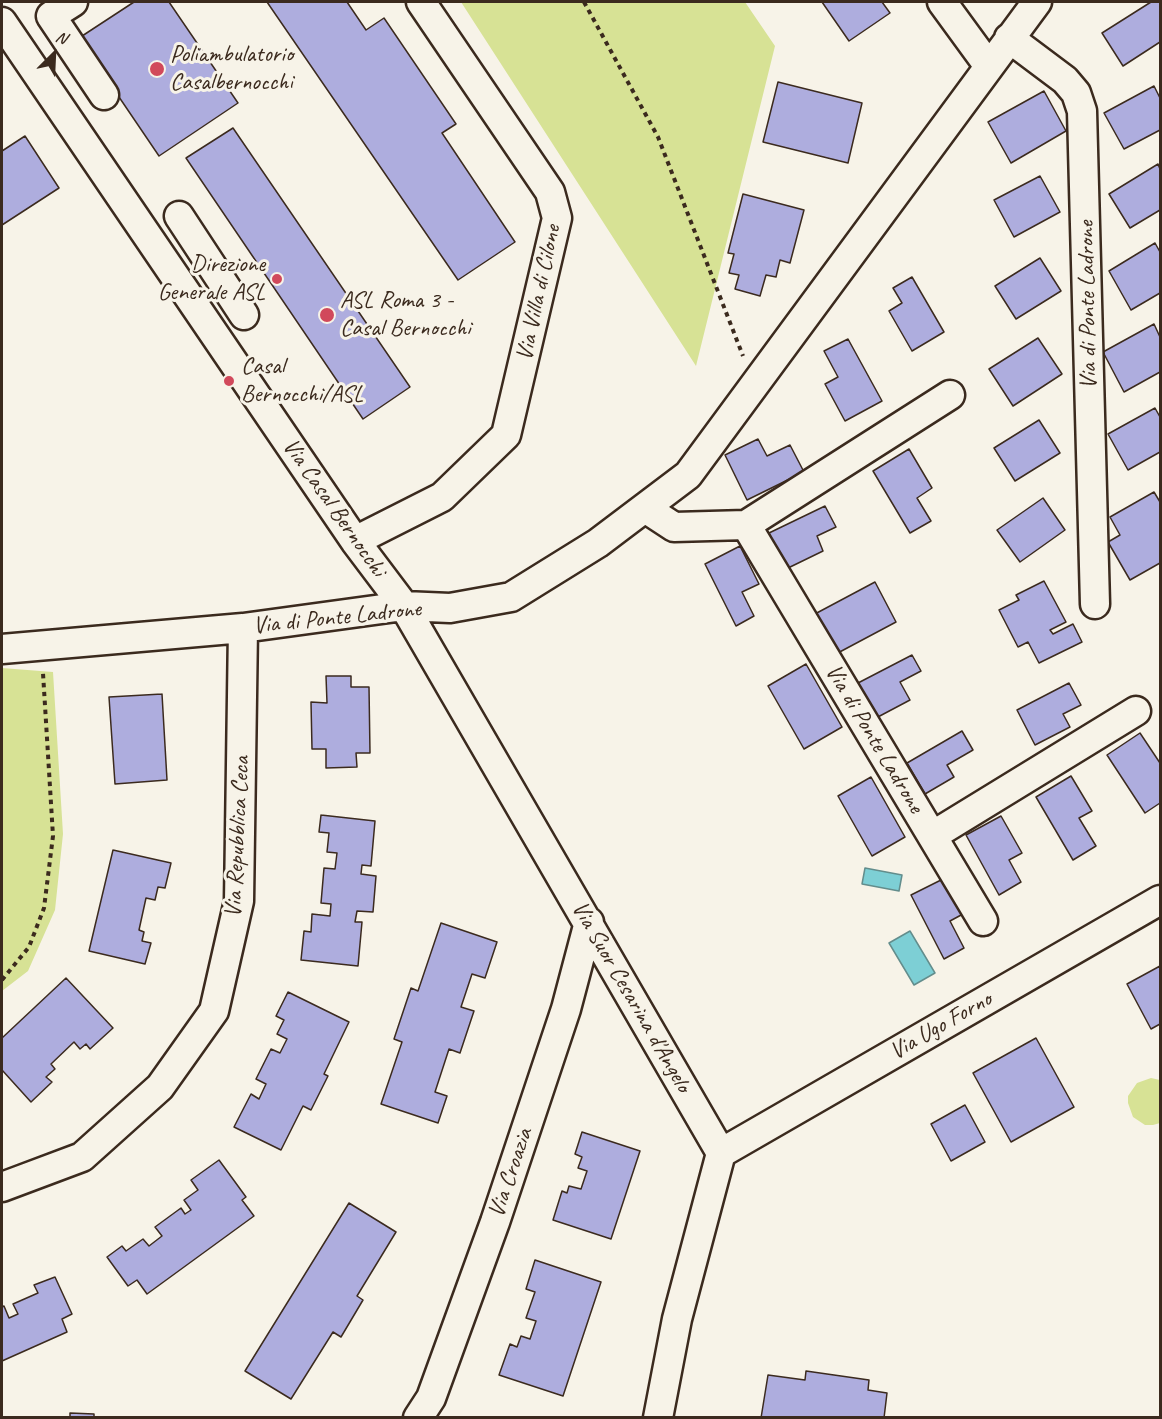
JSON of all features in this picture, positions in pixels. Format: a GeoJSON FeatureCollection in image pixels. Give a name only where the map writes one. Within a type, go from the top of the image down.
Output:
{"type":"FeatureCollection","features":[{"type":"Feature","properties":{"kind":"street"},"geometry":{"type":"LineString","coordinates":[[73,2],[51,16],[104,95]]}},
{"type":"Feature","properties":{"kind":"street","name":"Via Villa di Cilone"},"geometry":{"type":"LineString","coordinates":[[355,541],[442,497],[506,435],[557,218],[550,192],[421,2]]}},
{"type":"Feature","properties":{"kind":"street"},"geometry":{"type":"LineString","coordinates":[[942,2],[988,65]]}},
{"type":"Feature","properties":{"kind":"street","name":"Via di Ponte Ladrone"},"geometry":{"type":"LineString","coordinates":[[2,649],[243,628],[404,606],[450,608],[511,597],[598,543],[688,475],[988,65],[1037,2]]}},
{"type":"Feature","properties":{"kind":"street","name":"Via Casal Bernocchi"},"geometry":{"type":"LineString","coordinates":[[2,22],[355,541],[404,606]]}},
{"type":"Feature","properties":{"kind":"street","name":"Via di Ponte Ladrone"},"geometry":{"type":"LineString","coordinates":[[1009,38],[1065,80],[1076,93],[1082,111],[1095,604]]}},
{"type":"Feature","properties":{"kind":"street"},"geometry":{"type":"LineString","coordinates":[[179,216],[244,315]]}},
{"type":"Feature","properties":{"kind":"street"},"geometry":{"type":"LineString","coordinates":[[645,508],[674,527],[746,525],[950,395]]}},
{"type":"Feature","properties":{"kind":"street","name":"Via di Ponte Ladrone"},"geometry":{"type":"LineString","coordinates":[[746,525],[983,921]]}},
{"type":"Feature","properties":{"kind":"street","name":"Via Suor Cesarina d'Angelo"},"geometry":{"type":"LineString","coordinates":[[404,606],[721,1153]]}},
{"type":"Feature","properties":{"kind":"street","name":"Via Repubblica Ceca"},"geometry":{"type":"LineString","coordinates":[[2,1187],[82,1157],[160,1087],[214,1011],[239,901],[243,628]]}},
{"type":"Feature","properties":{"kind":"street"},"geometry":{"type":"LineString","coordinates":[[932,836],[1136,711]]}},
{"type":"Feature","properties":{"kind":"street","name":"Via Ugo Forno"},"geometry":{"type":"LineString","coordinates":[[721,1153],[1161,900]]}},
{"type":"Feature","properties":{"kind":"street","name":"Via Croazia"},"geometry":{"type":"LineString","coordinates":[[418,1418],[431,1398],[499,1211],[566,1010],[589,922]]}},
{"type":"Feature","properties":{"kind":"street"},"geometry":{"type":"LineString","coordinates":[[658,1418],[677,1319],[721,1153]]}},
{"type":"Feature","properties":{"kind":"path"},"geometry":{"type":"LineString","coordinates":[[584,2],[658,137],[754,384]]}},
{"type":"Feature","properties":{"kind":"path"},"geometry":{"type":"LineString","coordinates":[[2,980],[29,947],[44,908],[53,836],[41,646]]}},
{"type":"Feature","properties":{"kind":"green space"},"geometry":{"type":"Polygon","coordinates":[[[461,2],[745,2],[775,46],[696,366],[461,2]]]}},
{"type":"Feature","properties":{"kind":"green space"},"geometry":{"type":"Polygon","coordinates":[[[2,668],[53,672],[63,834],[55,910],[28,971],[2,991],[2,668]]]}},
{"type":"Feature","properties":{"kind":"green space"},"geometry":{"type":"Polygon","coordinates":[[[1151,1078],[1160,1080],[1160,1123],[1145,1125],[1133,1117],[1128,1096],[1137,1083],[1151,1078]]]}},
{"type":"Feature","properties":{"kind":"water"},"geometry":{"type":"Polygon","coordinates":[[[865,868],[902,875],[899,891],[862,884],[865,868]]]}},
{"type":"Feature","properties":{"kind":"water"},"geometry":{"type":"Polygon","coordinates":[[[910,931],[935,973],[914,985],[889,943],[910,931]]]}},
{"type":"Feature","properties":{"kind":"building","name":"Poliambulatorio Casalbernocchi"},"geometry":{"type":"Polygon","coordinates":[[[134,2],[169,2],[238,103],[159,156],[79,38],[134,2]]]}},
{"type":"Feature","properties":{"kind":"building"},"geometry":{"type":"Polygon","coordinates":[[[267,2],[347,2],[366,30],[384,18],[456,124],[442,133],[515,242],[458,280],[267,2]]]}},
{"type":"Feature","properties":{"kind":"building"},"geometry":{"type":"Polygon","coordinates":[[[822,2],[882,2],[890,13],[849,41],[822,2]]]}},
{"type":"Feature","properties":{"kind":"building"},"geometry":{"type":"Polygon","coordinates":[[[1151,2],[1160,2],[1160,42],[1123,66],[1102,33],[1151,2]]]}},
{"type":"Feature","properties":{"kind":"building"},"geometry":{"type":"Polygon","coordinates":[[[778,82],[862,103],[848,163],[763,142],[778,82]]]}},
{"type":"Feature","properties":{"kind":"building"},"geometry":{"type":"Polygon","coordinates":[[[1154,86],[1160,98],[1160,130],[1124,149],[1104,113],[1154,86]]]}},
{"type":"Feature","properties":{"kind":"building"},"geometry":{"type":"Polygon","coordinates":[[[1044,91],[1066,131],[1011,163],[988,122],[1044,91]]]}},
{"type":"Feature","properties":{"kind":"building","name":"ASL Roma 3 - Casal Bernocchi"},"geometry":{"type":"Polygon","coordinates":[[[233,128],[410,387],[363,419],[186,158],[233,128]]]}},
{"type":"Feature","properties":{"kind":"building"},"geometry":{"type":"Polygon","coordinates":[[[25,136],[59,188],[2,225],[2,151],[25,136]]]}},
{"type":"Feature","properties":{"kind":"building"},"geometry":{"type":"Polygon","coordinates":[[[1158,164],[1160,210],[1130,228],[1109,194],[1158,164]]]}},
{"type":"Feature","properties":{"kind":"building"},"geometry":{"type":"Polygon","coordinates":[[[1040,176],[1060,212],[1014,237],[994,200],[1040,176]]]}},
{"type":"Feature","properties":{"kind":"building"},"geometry":{"type":"Polygon","coordinates":[[[743,194],[804,210],[790,263],[780,260],[776,277],[766,275],[760,296],[735,289],[739,275],[729,273],[734,254],[728,253],[743,194]]]}},
{"type":"Feature","properties":{"kind":"building"},"geometry":{"type":"Polygon","coordinates":[[[1155,243],[1160,252],[1160,293],[1131,310],[1109,271],[1155,243]]]}},
{"type":"Feature","properties":{"kind":"building"},"geometry":{"type":"Polygon","coordinates":[[[1040,258],[1061,291],[1016,319],[995,286],[1040,258]]]}},
{"type":"Feature","properties":{"kind":"building"},"geometry":{"type":"Polygon","coordinates":[[[912,277],[944,332],[912,351],[889,311],[902,303],[893,288],[912,277]]]}},
{"type":"Feature","properties":{"kind":"building"},"geometry":{"type":"Polygon","coordinates":[[[1154,324],[1160,337],[1160,372],[1124,392],[1103,352],[1154,324]]]}},
{"type":"Feature","properties":{"kind":"building"},"geometry":{"type":"Polygon","coordinates":[[[1038,338],[1062,374],[1013,406],[989,369],[1038,338]]]}},
{"type":"Feature","properties":{"kind":"building"},"geometry":{"type":"Polygon","coordinates":[[[848,339],[882,401],[845,421],[825,384],[838,377],[824,351],[848,339]]]}},
{"type":"Feature","properties":{"kind":"building"},"geometry":{"type":"Polygon","coordinates":[[[1155,408],[1160,417],[1160,452],[1128,470],[1108,434],[1155,408]]]}},
{"type":"Feature","properties":{"kind":"building"},"geometry":{"type":"Polygon","coordinates":[[[1039,420],[1060,453],[1015,481],[994,448],[1039,420]]]}},
{"type":"Feature","properties":{"kind":"building"},"geometry":{"type":"Polygon","coordinates":[[[758,439],[767,456],[790,445],[804,472],[747,500],[725,455],[758,439]]]}},
{"type":"Feature","properties":{"kind":"building"},"geometry":{"type":"Polygon","coordinates":[[[909,449],[932,488],[917,498],[931,521],[910,533],[873,471],[909,449]]]}},
{"type":"Feature","properties":{"kind":"building"},"geometry":{"type":"Polygon","coordinates":[[[1154,492],[1160,502],[1160,563],[1130,580],[1108,542],[1120,535],[1110,517],[1154,492]]]}},
{"type":"Feature","properties":{"kind":"building"},"geometry":{"type":"Polygon","coordinates":[[[1043,498],[1065,530],[1020,562],[997,530],[1043,498]]]}},
{"type":"Feature","properties":{"kind":"building"},"geometry":{"type":"Polygon","coordinates":[[[825,506],[836,527],[817,536],[823,551],[786,569],[769,533],[825,506]]]}},
{"type":"Feature","properties":{"kind":"building"},"geometry":{"type":"Polygon","coordinates":[[[740,546],[759,584],[742,592],[754,616],[736,626],[705,564],[740,546]]]}},
{"type":"Feature","properties":{"kind":"building"},"geometry":{"type":"Polygon","coordinates":[[[1044,581],[1066,622],[1050,630],[1053,634],[1073,624],[1082,642],[1039,663],[1028,642],[1018,647],[999,610],[1019,600],[1016,595],[1044,581]]]}},
{"type":"Feature","properties":{"kind":"building"},"geometry":{"type":"Polygon","coordinates":[[[875,582],[896,622],[834,655],[813,615],[875,582]]]}},
{"type":"Feature","properties":{"kind":"building"},"geometry":{"type":"Polygon","coordinates":[[[912,655],[921,671],[900,682],[910,700],[876,718],[858,683],[912,655]]]}},
{"type":"Feature","properties":{"kind":"building"},"geometry":{"type":"Polygon","coordinates":[[[806,664],[842,727],[804,749],[768,686],[806,664]]]}},
{"type":"Feature","properties":{"kind":"building"},"geometry":{"type":"Polygon","coordinates":[[[326,676],[351,676],[351,687],[369,687],[370,753],[356,753],[357,767],[326,768],[326,749],[312,749],[311,702],[327,703],[326,676]]]}},
{"type":"Feature","properties":{"kind":"building"},"geometry":{"type":"Polygon","coordinates":[[[1069,683],[1081,705],[1063,714],[1070,727],[1035,745],[1017,710],[1069,683]]]}},
{"type":"Feature","properties":{"kind":"building"},"geometry":{"type":"Polygon","coordinates":[[[162,694],[167,780],[115,784],[109,697],[162,694]]]}},
{"type":"Feature","properties":{"kind":"building"},"geometry":{"type":"Polygon","coordinates":[[[962,731],[973,750],[947,765],[954,777],[925,794],[907,763],[962,731]]]}},
{"type":"Feature","properties":{"kind":"building"},"geometry":{"type":"Polygon","coordinates":[[[1140,733],[1160,763],[1160,803],[1145,813],[1107,755],[1140,733]]]}},
{"type":"Feature","properties":{"kind":"building"},"geometry":{"type":"Polygon","coordinates":[[[1071,776],[1092,811],[1079,818],[1096,846],[1073,860],[1036,797],[1071,776]]]}},
{"type":"Feature","properties":{"kind":"building"},"geometry":{"type":"Polygon","coordinates":[[[871,777],[905,837],[872,856],[838,796],[871,777]]]}},
{"type":"Feature","properties":{"kind":"building"},"geometry":{"type":"Polygon","coordinates":[[[321,815],[375,821],[371,866],[362,865],[361,874],[376,876],[373,912],[357,911],[355,922],[362,922],[358,966],[301,960],[304,931],[311,932],[312,914],[330,916],[331,904],[321,903],[324,868],[335,869],[337,853],[327,852],[329,833],[319,832],[321,815]]]}},
{"type":"Feature","properties":{"kind":"building"},"geometry":{"type":"Polygon","coordinates":[[[1001,816],[1022,853],[1009,860],[1021,882],[999,895],[966,835],[1001,816]]]}},
{"type":"Feature","properties":{"kind":"building"},"geometry":{"type":"Polygon","coordinates":[[[113,850],[171,863],[165,888],[158,887],[155,900],[146,898],[139,930],[144,932],[142,941],[151,943],[145,964],[89,951],[113,850]]]}},
{"type":"Feature","properties":{"kind":"building"},"geometry":{"type":"Polygon","coordinates":[[[945,878],[963,914],[950,921],[964,948],[944,959],[911,895],[945,878]]]}},
{"type":"Feature","properties":{"kind":"building"},"geometry":{"type":"Polygon","coordinates":[[[441,923],[497,942],[485,978],[472,974],[461,1007],[474,1011],[460,1053],[449,1049],[435,1092],[447,1096],[438,1123],[381,1104],[402,1042],[394,1039],[411,988],[418,991],[441,923]]]}},
{"type":"Feature","properties":{"kind":"building"},"geometry":{"type":"Polygon","coordinates":[[[1160,966],[1160,1024],[1151,1029],[1127,984],[1160,966]]]}},
{"type":"Feature","properties":{"kind":"building"},"geometry":{"type":"Polygon","coordinates":[[[66,978],[113,1028],[90,1049],[86,1044],[80,1049],[74,1042],[51,1064],[55,1069],[46,1077],[52,1082],[31,1102],[2,1070],[2,1038],[66,978]]]}},
{"type":"Feature","properties":{"kind":"building"},"geometry":{"type":"Polygon","coordinates":[[[288,992],[349,1022],[324,1074],[328,1076],[311,1110],[303,1106],[281,1150],[234,1127],[251,1094],[259,1099],[266,1084],[256,1079],[271,1049],[280,1053],[287,1039],[277,1034],[284,1020],[276,1016],[288,992]]]}},
{"type":"Feature","properties":{"kind":"building"},"geometry":{"type":"Polygon","coordinates":[[[1036,1038],[1074,1107],[1011,1142],[973,1073],[1036,1038]]]}},
{"type":"Feature","properties":{"kind":"building"},"geometry":{"type":"Polygon","coordinates":[[[965,1105],[985,1142],[951,1161],[931,1124],[965,1105]]]}},
{"type":"Feature","properties":{"kind":"building"},"geometry":{"type":"Polygon","coordinates":[[[582,1132],[640,1151],[611,1239],[553,1220],[562,1191],[567,1193],[569,1186],[581,1189],[587,1171],[578,1168],[582,1157],[575,1154],[582,1132]]]}},
{"type":"Feature","properties":{"kind":"building"},"geometry":{"type":"Polygon","coordinates":[[[219,1160],[246,1197],[242,1200],[254,1216],[147,1294],[137,1280],[128,1286],[107,1257],[122,1246],[126,1251],[143,1239],[149,1246],[162,1236],[155,1227],[181,1208],[185,1214],[191,1210],[184,1200],[198,1190],[191,1180],[219,1160]]]}},
{"type":"Feature","properties":{"kind":"building"},"geometry":{"type":"Polygon","coordinates":[[[349,1203],[396,1232],[357,1296],[363,1300],[341,1337],[333,1332],[291,1399],[245,1371],[349,1203]]]}},
{"type":"Feature","properties":{"kind":"building"},"geometry":{"type":"Polygon","coordinates":[[[535,1260],[601,1282],[563,1396],[499,1375],[510,1344],[517,1347],[521,1336],[530,1339],[536,1321],[526,1318],[535,1292],[526,1289],[535,1260]]]}},
{"type":"Feature","properties":{"kind":"building"},"geometry":{"type":"Polygon","coordinates":[[[55,1277],[72,1314],[62,1319],[67,1332],[2,1361],[2,1307],[4,1306],[9,1318],[18,1314],[13,1304],[38,1293],[34,1285],[55,1277]]]}},
{"type":"Feature","properties":{"kind":"building"},"geometry":{"type":"Polygon","coordinates":[[[806,1371],[869,1380],[868,1390],[887,1393],[884,1418],[761,1418],[768,1375],[805,1380],[806,1371]]]}},
{"type":"Feature","properties":{"kind":"building"},"geometry":{"type":"Polygon","coordinates":[[[70,1413],[94,1414],[94,1418],[70,1418],[70,1413]]]}},
{"type":"Feature","properties":{"kind":"place","name":"Poliambulatorio Casalbernocchi"},"geometry":{"type":"Point","coordinates":[157,69]}},
{"type":"Feature","properties":{"kind":"place","name":"Direzione Generale ASL"},"geometry":{"type":"Point","coordinates":[277,279]}},
{"type":"Feature","properties":{"kind":"place","name":"ASL Roma 3 - Casal Bernocchi"},"geometry":{"type":"Point","coordinates":[327,315]}},
{"type":"Feature","properties":{"kind":"place","name":"Casal Bernocchi/ASL"},"geometry":{"type":"Point","coordinates":[229,381]}}]}
